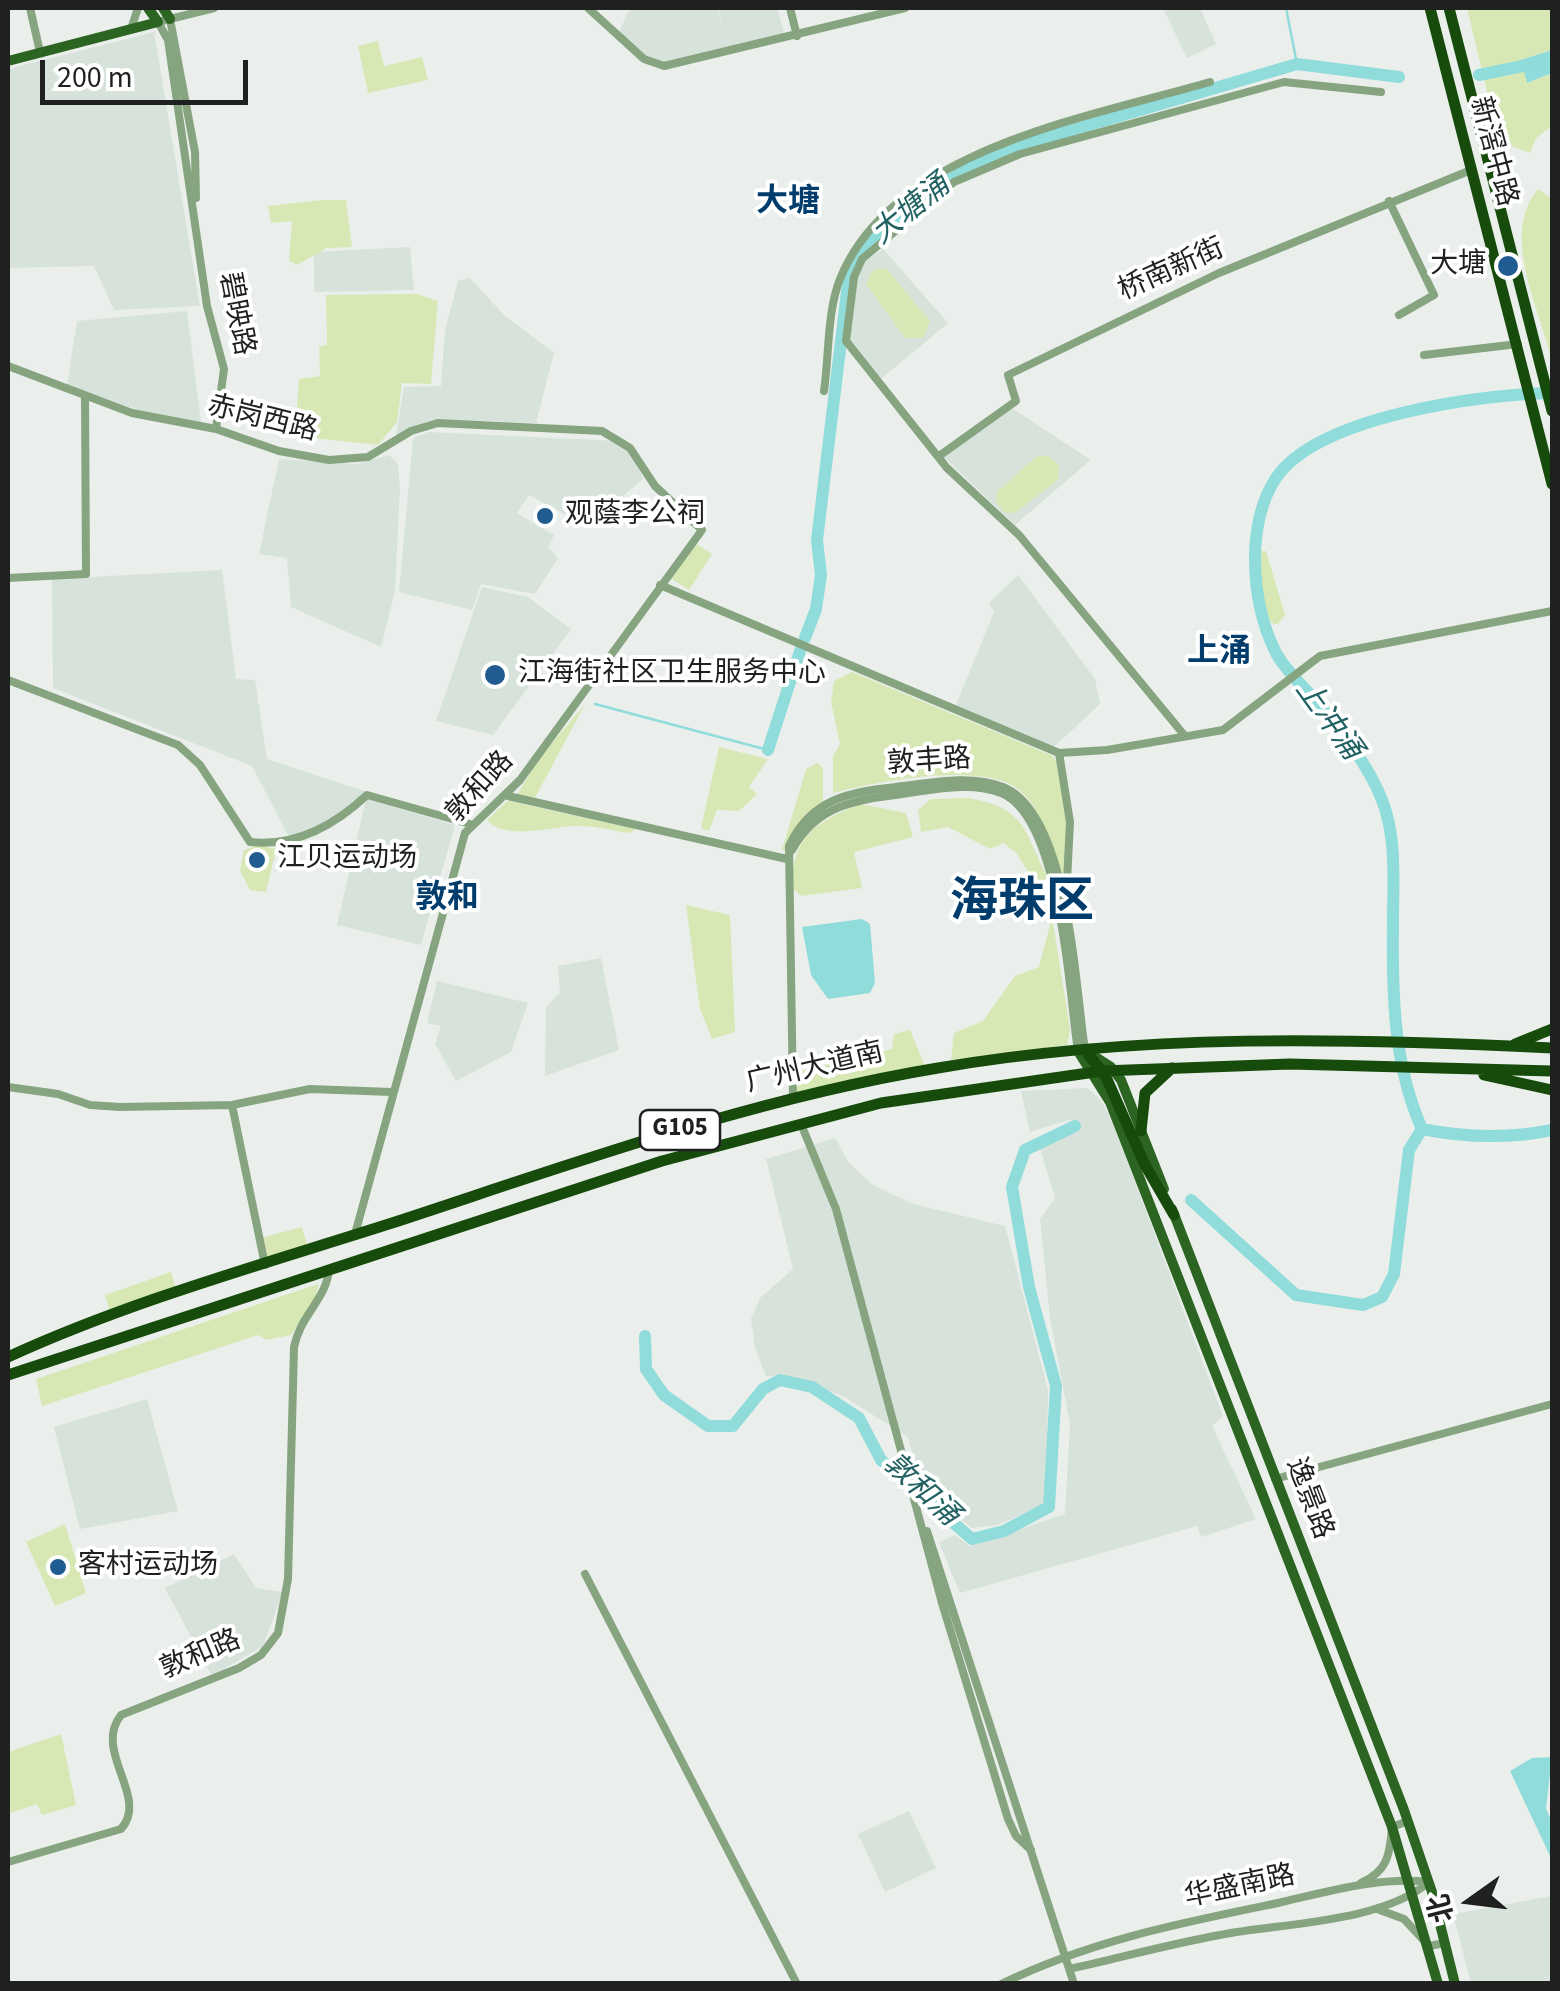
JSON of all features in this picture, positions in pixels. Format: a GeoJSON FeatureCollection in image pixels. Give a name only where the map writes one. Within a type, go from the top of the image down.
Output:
{"type":"FeatureCollection","features":[{"type":"Feature","properties":{"kind":"highway","name":"新滘中路"},"geometry":{"type":"LineString","coordinates":[[1430,8],[1552,484]]}},
{"type":"Feature","properties":{"kind":"highway","name":"新滘中路"},"geometry":{"type":"LineString","coordinates":[[1450,8],[1552,410]]}},
{"type":"Feature","properties":{"kind":"highway"},"geometry":{"type":"LineString","coordinates":[[1510,1046],[1552,1029]]}},
{"type":"Feature","properties":{"kind":"highway","name":"广州大道南"},"geometry":{"type":"LineString","coordinates":[[8,1357],[59,1334],[354,1235],[793,1098],[1013,1056],[1114,1049],[1284,1039],[1552,1048]]}},
{"type":"Feature","properties":{"kind":"highway"},"geometry":{"type":"LineString","coordinates":[[1101,1067],[1114,1049]]}},
{"type":"Feature","properties":{"kind":"highway"},"geometry":{"type":"LineString","coordinates":[[1056,1075],[1082,1052],[1101,1067],[1136,1134],[1151,1177],[1174,1215]]}},
{"type":"Feature","properties":{"kind":"highway"},"geometry":{"type":"LineString","coordinates":[[1013,1056],[1023,1069],[1016,1081]]}},
{"type":"Feature","properties":{"kind":"highway","name":"广州大道南"},"geometry":{"type":"LineString","coordinates":[[9,1376],[800,1121],[1101,1067],[1375,1066],[1552,1071]]}},
{"type":"Feature","properties":{"kind":"highway"},"geometry":{"type":"LineString","coordinates":[[1136,1134],[1145,1093],[1172,1068]]}},
{"type":"Feature","properties":{"kind":"highway"},"geometry":{"type":"LineString","coordinates":[[1455,1069],[1552,1090]]}},
{"type":"Feature","properties":{"kind":"main road","name":"碧映路"},"geometry":{"type":"LineString","coordinates":[[148,8],[164,20]]}},
{"type":"Feature","properties":{"kind":"main road","name":"碧映路"},"geometry":{"type":"LineString","coordinates":[[164,8],[164,20]]}},
{"type":"Feature","properties":{"kind":"main road"},"geometry":{"type":"LineString","coordinates":[[8,60],[164,20]]}},
{"type":"Feature","properties":{"kind":"main road","name":"逸景路"},"geometry":{"type":"LineString","coordinates":[[1101,1067],[1392,1827],[1411,1880],[1438,1984]]}},
{"type":"Feature","properties":{"kind":"main road","name":"逸景路"},"geometry":{"type":"LineString","coordinates":[[1136,1134],[1148,1149],[1408,1821],[1456,1984]]}},
{"type":"Feature","properties":{"kind":"street"},"geometry":{"type":"LineString","coordinates":[[30,8],[40,52]]}},
{"type":"Feature","properties":{"kind":"street"},"geometry":{"type":"LineString","coordinates":[[131,29],[138,8]]}},
{"type":"Feature","properties":{"kind":"street"},"geometry":{"type":"LineString","coordinates":[[164,20],[214,8]]}},
{"type":"Feature","properties":{"kind":"street"},"geometry":{"type":"LineString","coordinates":[[588,8],[654,65],[797,36],[905,8]]}},
{"type":"Feature","properties":{"kind":"street"},"geometry":{"type":"LineString","coordinates":[[790,8],[797,36]]}},
{"type":"Feature","properties":{"kind":"street","name":"碧映路"},"geometry":{"type":"LineString","coordinates":[[164,20],[198,176],[194,207],[207,306],[224,369],[216,429]]}},
{"type":"Feature","properties":{"kind":"street"},"geometry":{"type":"LineString","coordinates":[[824,392],[838,282],[860,239],[912,194],[974,153],[1210,82]]}},
{"type":"Feature","properties":{"kind":"street"},"geometry":{"type":"LineString","coordinates":[[1185,736],[1018,534],[939,456],[846,342],[854,277],[862,258],[954,182],[1020,154],[1284,82],[1380,92]]}},
{"type":"Feature","properties":{"kind":"street","name":"桥南新街"},"geometry":{"type":"LineString","coordinates":[[939,456],[1016,401],[1008,375],[1200,282],[1471,170]]}},
{"type":"Feature","properties":{"kind":"street"},"geometry":{"type":"LineString","coordinates":[[1390,202],[1434,294],[1399,315]]}},
{"type":"Feature","properties":{"kind":"street"},"geometry":{"type":"LineString","coordinates":[[1424,355],[1518,344]]}},
{"type":"Feature","properties":{"kind":"street","name":"赤岗西路"},"geometry":{"type":"LineString","coordinates":[[8,366],[132,413],[216,429],[279,452],[348,460],[368,457],[411,432],[438,422],[586,427],[625,443],[655,486],[702,530]]}},
{"type":"Feature","properties":{"kind":"street"},"geometry":{"type":"LineString","coordinates":[[8,578],[86,574],[85,396]]}},
{"type":"Feature","properties":{"kind":"street","name":"敦和路"},"geometry":{"type":"LineString","coordinates":[[354,1235],[456,855],[470,824],[508,796],[702,530]]}},
{"type":"Feature","properties":{"kind":"street"},"geometry":{"type":"LineString","coordinates":[[660,584],[1059,753],[1223,730],[1320,656],[1552,610]]}},
{"type":"Feature","properties":{"kind":"street"},"geometry":{"type":"LineString","coordinates":[[8,680],[158,734],[195,758],[250,842],[278,842],[318,830],[340,818],[367,795],[470,824]]}},
{"type":"Feature","properties":{"kind":"street"},"geometry":{"type":"LineString","coordinates":[[1059,753],[1070,822],[1066,920]]}},
{"type":"Feature","properties":{"kind":"street","name":"敦丰路"},"geometry":{"type":"LineString","coordinates":[[793,1098],[787,859],[792,838],[810,814],[841,796],[952,781],[986,782],[1011,790],[1036,816],[1055,866],[1066,920],[1082,1052]]}},
{"type":"Feature","properties":{"kind":"street","name":"敦丰路"},"geometry":{"type":"LineString","coordinates":[[787,859],[812,823],[844,803],[958,788],[1008,797],[1029,820],[1045,858],[1082,1052]]}},
{"type":"Feature","properties":{"kind":"street"},"geometry":{"type":"LineString","coordinates":[[508,796],[787,859]]}},
{"type":"Feature","properties":{"kind":"street"},"geometry":{"type":"LineString","coordinates":[[8,1087],[58,1094],[90,1105],[232,1105],[310,1090],[392,1092]]}},
{"type":"Feature","properties":{"kind":"street"},"geometry":{"type":"LineString","coordinates":[[232,1105],[265,1265]]}},
{"type":"Feature","properties":{"kind":"street"},"geometry":{"type":"LineString","coordinates":[[800,1121],[836,1210],[900,1455],[953,1602],[1074,1984]]}},
{"type":"Feature","properties":{"kind":"street","name":"敦和路"},"geometry":{"type":"LineString","coordinates":[[8,1862],[120,1829],[129,1810],[111,1736],[121,1715],[227,1675],[261,1655],[274,1641],[288,1579],[294,1347],[302,1318],[326,1287],[329,1270]]}},
{"type":"Feature","properties":{"kind":"street"},"geometry":{"type":"LineString","coordinates":[[1276,1479],[1552,1404]]}},
{"type":"Feature","properties":{"kind":"street"},"geometry":{"type":"LineString","coordinates":[[1266,1496],[1280,1491]]}},
{"type":"Feature","properties":{"kind":"street"},"geometry":{"type":"LineString","coordinates":[[586,1574],[797,1984]]}},
{"type":"Feature","properties":{"kind":"street"},"geometry":{"type":"LineString","coordinates":[[1352,1887],[1376,1876],[1388,1862],[1392,1827],[1408,1821]]}},
{"type":"Feature","properties":{"kind":"street","name":"华盛南路"},"geometry":{"type":"LineString","coordinates":[[1001,1984],[1064,1954],[1352,1887],[1411,1880],[1428,1882]]}},
{"type":"Feature","properties":{"kind":"street"},"geometry":{"type":"LineString","coordinates":[[1069,1969],[1218,1935],[1372,1908],[1415,1894],[1428,1882]]}},
{"type":"Feature","properties":{"kind":"street"},"geometry":{"type":"LineString","coordinates":[[1372,1908],[1404,1918],[1429,1946],[1446,1943]]}},
{"type":"Feature","properties":{"kind":"shaded area"},"geometry":{"type":"Polygon","coordinates":[[[630,8],[717,8],[727,44],[718,8],[777,8],[785,36],[653,65],[618,34],[630,8]]]}},
{"type":"Feature","properties":{"kind":"shaded area"},"geometry":{"type":"Polygon","coordinates":[[[1163,8],[1200,8],[1216,44],[1187,58],[1163,8]]]}},
{"type":"Feature","properties":{"kind":"shaded area"},"geometry":{"type":"Polygon","coordinates":[[[154,32],[200,306],[114,310],[94,266],[8,268],[8,69],[154,32]]]}},
{"type":"Feature","properties":{"kind":"shaded area"},"geometry":{"type":"Polygon","coordinates":[[[410,247],[414,290],[314,292],[314,252],[410,247]]]}},
{"type":"Feature","properties":{"kind":"shaded area"},"geometry":{"type":"Polygon","coordinates":[[[883,249],[948,323],[881,379],[847,341],[856,278],[863,263],[883,249]]]}},
{"type":"Feature","properties":{"kind":"shaded area"},"geometry":{"type":"Polygon","coordinates":[[[470,278],[504,315],[554,353],[536,423],[438,419],[396,436],[404,387],[441,386],[445,330],[458,281],[470,278]]]}},
{"type":"Feature","properties":{"kind":"shaded area"},"geometry":{"type":"Polygon","coordinates":[[[187,311],[201,422],[161,418],[67,385],[77,321],[187,311]]]}},
{"type":"Feature","properties":{"kind":"shaded area"},"geometry":{"type":"Polygon","coordinates":[[[1012,408],[1091,460],[1015,525],[943,456],[1012,408]]]}},
{"type":"Feature","properties":{"kind":"shaded area"},"geometry":{"type":"Polygon","coordinates":[[[428,432],[619,441],[635,459],[643,479],[586,526],[529,495],[517,513],[554,535],[548,547],[558,558],[535,594],[481,584],[472,610],[399,592],[413,438],[428,432]]]}},
{"type":"Feature","properties":{"kind":"shaded area"},"geometry":{"type":"Polygon","coordinates":[[[389,455],[398,464],[400,487],[395,591],[381,647],[291,607],[287,558],[259,554],[279,459],[358,464],[389,455]]]}},
{"type":"Feature","properties":{"kind":"shaded area"},"geometry":{"type":"Polygon","coordinates":[[[222,570],[236,679],[255,680],[267,759],[367,792],[333,822],[290,839],[252,766],[53,688],[52,579],[222,570]]]}},
{"type":"Feature","properties":{"kind":"shaded area"},"geometry":{"type":"Polygon","coordinates":[[[1018,575],[1095,679],[1100,704],[1054,747],[956,705],[994,612],[989,603],[1018,575]]]}},
{"type":"Feature","properties":{"kind":"shaded area","name":"江海街社区卫生服务中心"},"geometry":{"type":"Polygon","coordinates":[[[482,587],[528,597],[571,629],[493,735],[436,721],[482,587]]]}},
{"type":"Feature","properties":{"kind":"shaded area"},"geometry":{"type":"Polygon","coordinates":[[[366,799],[455,825],[421,945],[337,925],[366,799]]]}},
{"type":"Feature","properties":{"kind":"shaded area"},"geometry":{"type":"Polygon","coordinates":[[[601,958],[619,1050],[545,1076],[546,1008],[560,992],[558,966],[601,958]]]}},
{"type":"Feature","properties":{"kind":"shaded area"},"geometry":{"type":"Polygon","coordinates":[[[437,981],[528,1003],[511,1052],[456,1081],[435,1044],[441,1026],[427,1023],[437,981]]]}},
{"type":"Feature","properties":{"kind":"shaded area"},"geometry":{"type":"Polygon","coordinates":[[[1087,1088],[1101,1100],[1111,1118],[1223,1416],[1212,1426],[1256,1519],[1201,1537],[1197,1526],[960,1593],[939,1542],[955,1535],[970,1546],[1065,1514],[1070,1424],[1050,1318],[1040,1219],[1055,1198],[1039,1145],[1077,1131],[1072,1119],[1030,1132],[1021,1091],[1087,1088]]]}},
{"type":"Feature","properties":{"kind":"shaded area"},"geometry":{"type":"Polygon","coordinates":[[[835,1138],[849,1163],[873,1185],[913,1204],[1005,1226],[1048,1390],[1046,1505],[997,1525],[972,1528],[922,1489],[908,1437],[843,1396],[790,1377],[766,1376],[755,1348],[751,1319],[760,1298],[793,1269],[766,1159],[835,1138]]]}},
{"type":"Feature","properties":{"kind":"shaded area"},"geometry":{"type":"Polygon","coordinates":[[[147,1399],[178,1511],[80,1529],[54,1427],[147,1399]]]}},
{"type":"Feature","properties":{"kind":"shaded area"},"geometry":{"type":"Polygon","coordinates":[[[234,1554],[256,1588],[283,1592],[263,1646],[212,1676],[165,1588],[234,1554]]]}},
{"type":"Feature","properties":{"kind":"shaded area"},"geometry":{"type":"Polygon","coordinates":[[[909,1811],[936,1868],[885,1892],[858,1834],[909,1811]]]}},
{"type":"Feature","properties":{"kind":"shaded area"},"geometry":{"type":"Polygon","coordinates":[[[1552,1896],[1552,1983],[1471,1983],[1453,1914],[1552,1896]]]}},
{"type":"Feature","properties":{"kind":"green space"},"geometry":{"type":"Polygon","coordinates":[[[1467,8],[1552,8],[1552,50],[1521,60],[1528,83],[1552,73],[1552,126],[1536,138],[1530,153],[1504,143],[1497,133],[1467,8]]]}},
{"type":"Feature","properties":{"kind":"green space"},"geometry":{"type":"Polygon","coordinates":[[[378,41],[384,66],[422,57],[428,80],[368,93],[358,46],[378,41]]]}},
{"type":"Feature","properties":{"kind":"green space"},"geometry":{"type":"Polygon","coordinates":[[[1538,189],[1552,199],[1552,362],[1522,250],[1527,208],[1538,189]]]}},
{"type":"Feature","properties":{"kind":"green space"},"geometry":{"type":"Polygon","coordinates":[[[346,200],[352,247],[327,248],[297,265],[289,261],[292,221],[271,223],[268,206],[346,200]]]}},
{"type":"Feature","properties":{"kind":"green space"},"geometry":{"type":"Polygon","coordinates":[[[887,269],[930,321],[923,338],[905,338],[866,284],[871,272],[887,269]]]}},
{"type":"Feature","properties":{"kind":"green space"},"geometry":{"type":"Polygon","coordinates":[[[417,294],[438,301],[431,384],[402,383],[397,422],[378,445],[295,436],[299,379],[320,376],[319,346],[327,345],[326,295],[417,294]]]}},
{"type":"Feature","properties":{"kind":"green space"},"geometry":{"type":"Polygon","coordinates":[[[1037,456],[1049,456],[1059,465],[1058,480],[1015,513],[1004,512],[996,503],[997,492],[1037,456]]]}},
{"type":"Feature","properties":{"kind":"green space"},"geometry":{"type":"Polygon","coordinates":[[[695,543],[712,554],[689,590],[672,579],[695,543]]]}},
{"type":"Feature","properties":{"kind":"green space"},"geometry":{"type":"Polygon","coordinates":[[[1258,551],[1266,551],[1285,615],[1278,624],[1273,624],[1265,613],[1258,551]]]}},
{"type":"Feature","properties":{"kind":"green space"},"geometry":{"type":"Polygon","coordinates":[[[852,672],[1053,756],[1068,808],[1064,903],[1044,826],[1018,789],[980,776],[954,775],[833,793],[833,756],[840,744],[831,702],[834,681],[852,672]]]}},
{"type":"Feature","properties":{"kind":"green space"},"geometry":{"type":"Polygon","coordinates":[[[585,704],[535,798],[517,795],[538,760],[585,704]]]}},
{"type":"Feature","properties":{"kind":"green space"},"geometry":{"type":"Polygon","coordinates":[[[719,747],[768,759],[749,787],[757,794],[739,811],[717,810],[709,831],[701,828],[719,747]]]}},
{"type":"Feature","properties":{"kind":"green space"},"geometry":{"type":"Polygon","coordinates":[[[817,763],[823,768],[823,802],[798,823],[786,851],[782,850],[806,769],[817,763]]]}},
{"type":"Feature","properties":{"kind":"green space"},"geometry":{"type":"Polygon","coordinates":[[[968,798],[1001,808],[1020,823],[1048,878],[1036,885],[1017,854],[1004,843],[990,849],[948,827],[921,832],[918,810],[931,799],[968,798]]]}},
{"type":"Feature","properties":{"kind":"green space"},"geometry":{"type":"Polygon","coordinates":[[[509,800],[636,829],[629,833],[580,826],[531,831],[495,827],[487,820],[509,800]]]}},
{"type":"Feature","properties":{"kind":"green space"},"geometry":{"type":"Polygon","coordinates":[[[860,804],[906,813],[913,837],[854,852],[862,888],[801,896],[792,887],[796,855],[802,843],[819,825],[860,804]]]}},
{"type":"Feature","properties":{"kind":"green space","name":"江贝运动场"},"geometry":{"type":"Polygon","coordinates":[[[259,845],[276,849],[266,892],[250,890],[240,871],[244,850],[259,845]]]}},
{"type":"Feature","properties":{"kind":"green space"},"geometry":{"type":"Polygon","coordinates":[[[686,905],[730,915],[735,1032],[712,1039],[700,1009],[686,905]]]}},
{"type":"Feature","properties":{"kind":"green space"},"geometry":{"type":"Polygon","coordinates":[[[1052,917],[1070,1029],[1067,1045],[951,1060],[954,1033],[983,1021],[1015,976],[1039,967],[1052,917]]]}},
{"type":"Feature","properties":{"kind":"green space"},"geometry":{"type":"Polygon","coordinates":[[[910,1030],[925,1066],[796,1094],[801,1071],[892,1049],[894,1034],[910,1030]]]}},
{"type":"Feature","properties":{"kind":"green space"},"geometry":{"type":"Polygon","coordinates":[[[302,1227],[308,1249],[267,1261],[261,1238],[302,1227]]]}},
{"type":"Feature","properties":{"kind":"green space"},"geometry":{"type":"Polygon","coordinates":[[[171,1272],[177,1293],[111,1315],[105,1295],[171,1272]]]}},
{"type":"Feature","properties":{"kind":"green space"},"geometry":{"type":"Polygon","coordinates":[[[318,1284],[316,1298],[291,1335],[266,1340],[258,1335],[42,1406],[36,1379],[318,1284]]]}},
{"type":"Feature","properties":{"kind":"green space","name":"客村运动场"},"geometry":{"type":"Polygon","coordinates":[[[65,1524],[86,1593],[55,1606],[26,1542],[65,1524]]]}},
{"type":"Feature","properties":{"kind":"green space"},"geometry":{"type":"Polygon","coordinates":[[[61,1734],[76,1805],[42,1815],[37,1804],[8,1814],[8,1752],[61,1734]]]}},
{"type":"Feature","properties":{"kind":"water"},"geometry":{"type":"Polygon","coordinates":[[[1552,50],[1552,73],[1527,83],[1521,60],[1552,50]]]}},
{"type":"Feature","properties":{"kind":"water"},"geometry":{"type":"Polygon","coordinates":[[[862,919],[870,924],[875,983],[870,993],[828,999],[811,975],[802,927],[862,919]]]}},
{"type":"Feature","properties":{"kind":"water"},"geometry":{"type":"Polygon","coordinates":[[[1552,1757],[1546,1808],[1552,1823],[1552,1860],[1510,1771],[1532,1758],[1552,1757]]]}},
{"type":"Feature","properties":{"kind":"waterway"},"geometry":{"type":"LineString","coordinates":[[1286,8],[1297,64]]}},
{"type":"Feature","properties":{"kind":"waterway","name":"大塘涌"},"geometry":{"type":"LineString","coordinates":[[1479,75],[1552,60]]}},
{"type":"Feature","properties":{"kind":"waterway","name":"大塘涌"},"geometry":{"type":"LineString","coordinates":[[805,638],[816,609],[821,575],[817,540],[848,283],[858,261],[895,219],[946,182],[1021,145],[1297,64],[1399,77]]}},
{"type":"Feature","properties":{"kind":"waterway","name":"上冲涌"},"geometry":{"type":"LineString","coordinates":[[1552,393],[1445,404],[1363,424],[1327,439],[1297,457],[1276,478],[1260,516],[1255,558],[1260,607],[1276,653],[1353,747],[1387,815],[1393,860],[1396,1027],[1405,1079],[1422,1129],[1487,1136],[1552,1130]]}},
{"type":"Feature","properties":{"kind":"waterway","name":"大塘涌"},"geometry":{"type":"LineString","coordinates":[[768,750],[800,651]]}},
{"type":"Feature","properties":{"kind":"waterway"},"geometry":{"type":"LineString","coordinates":[[595,704],[768,750]]}},
{"type":"Feature","properties":{"kind":"waterway","name":"敦和涌"},"geometry":{"type":"LineString","coordinates":[[645,1336],[646,1369],[664,1395],[708,1426],[733,1426],[763,1389],[780,1380],[812,1387],[859,1418],[881,1460],[972,1539],[1004,1531],[1049,1507],[1056,1386],[1029,1287],[1012,1187],[1025,1150],[1075,1126]]}},
{"type":"Feature","properties":{"kind":"waterway","name":"敦和涌"},"geometry":{"type":"LineString","coordinates":[[1191,1200],[1296,1295],[1363,1305],[1382,1297],[1394,1274],[1409,1150],[1422,1129]]}},
{"type":"Feature","properties":{"kind":"place","name":"大塘"},"geometry":{"type":"Point","coordinates":[1508,266]}},
{"type":"Feature","properties":{"kind":"place","name":"观蔭李公祠"},"geometry":{"type":"Point","coordinates":[545,516]}},
{"type":"Feature","properties":{"kind":"place","name":"江海街社区卫生服务中心"},"geometry":{"type":"Point","coordinates":[495,675]}},
{"type":"Feature","properties":{"kind":"place","name":"江贝运动场"},"geometry":{"type":"Point","coordinates":[257,860]}},
{"type":"Feature","properties":{"kind":"place","name":"客村运动场"},"geometry":{"type":"Point","coordinates":[58,1567]}},
{"type":"Feature","properties":{"kind":"district","name":"大塘"},"geometry":{"type":"Point","coordinates":[788,204]}},
{"type":"Feature","properties":{"kind":"district","name":"上涌"},"geometry":{"type":"Point","coordinates":[1219,654]}},
{"type":"Feature","properties":{"kind":"district","name":"敦和"},"geometry":{"type":"Point","coordinates":[447,900]}},
{"type":"Feature","properties":{"kind":"district","name":"海珠区"},"geometry":{"type":"Point","coordinates":[1022,905]}}]}
